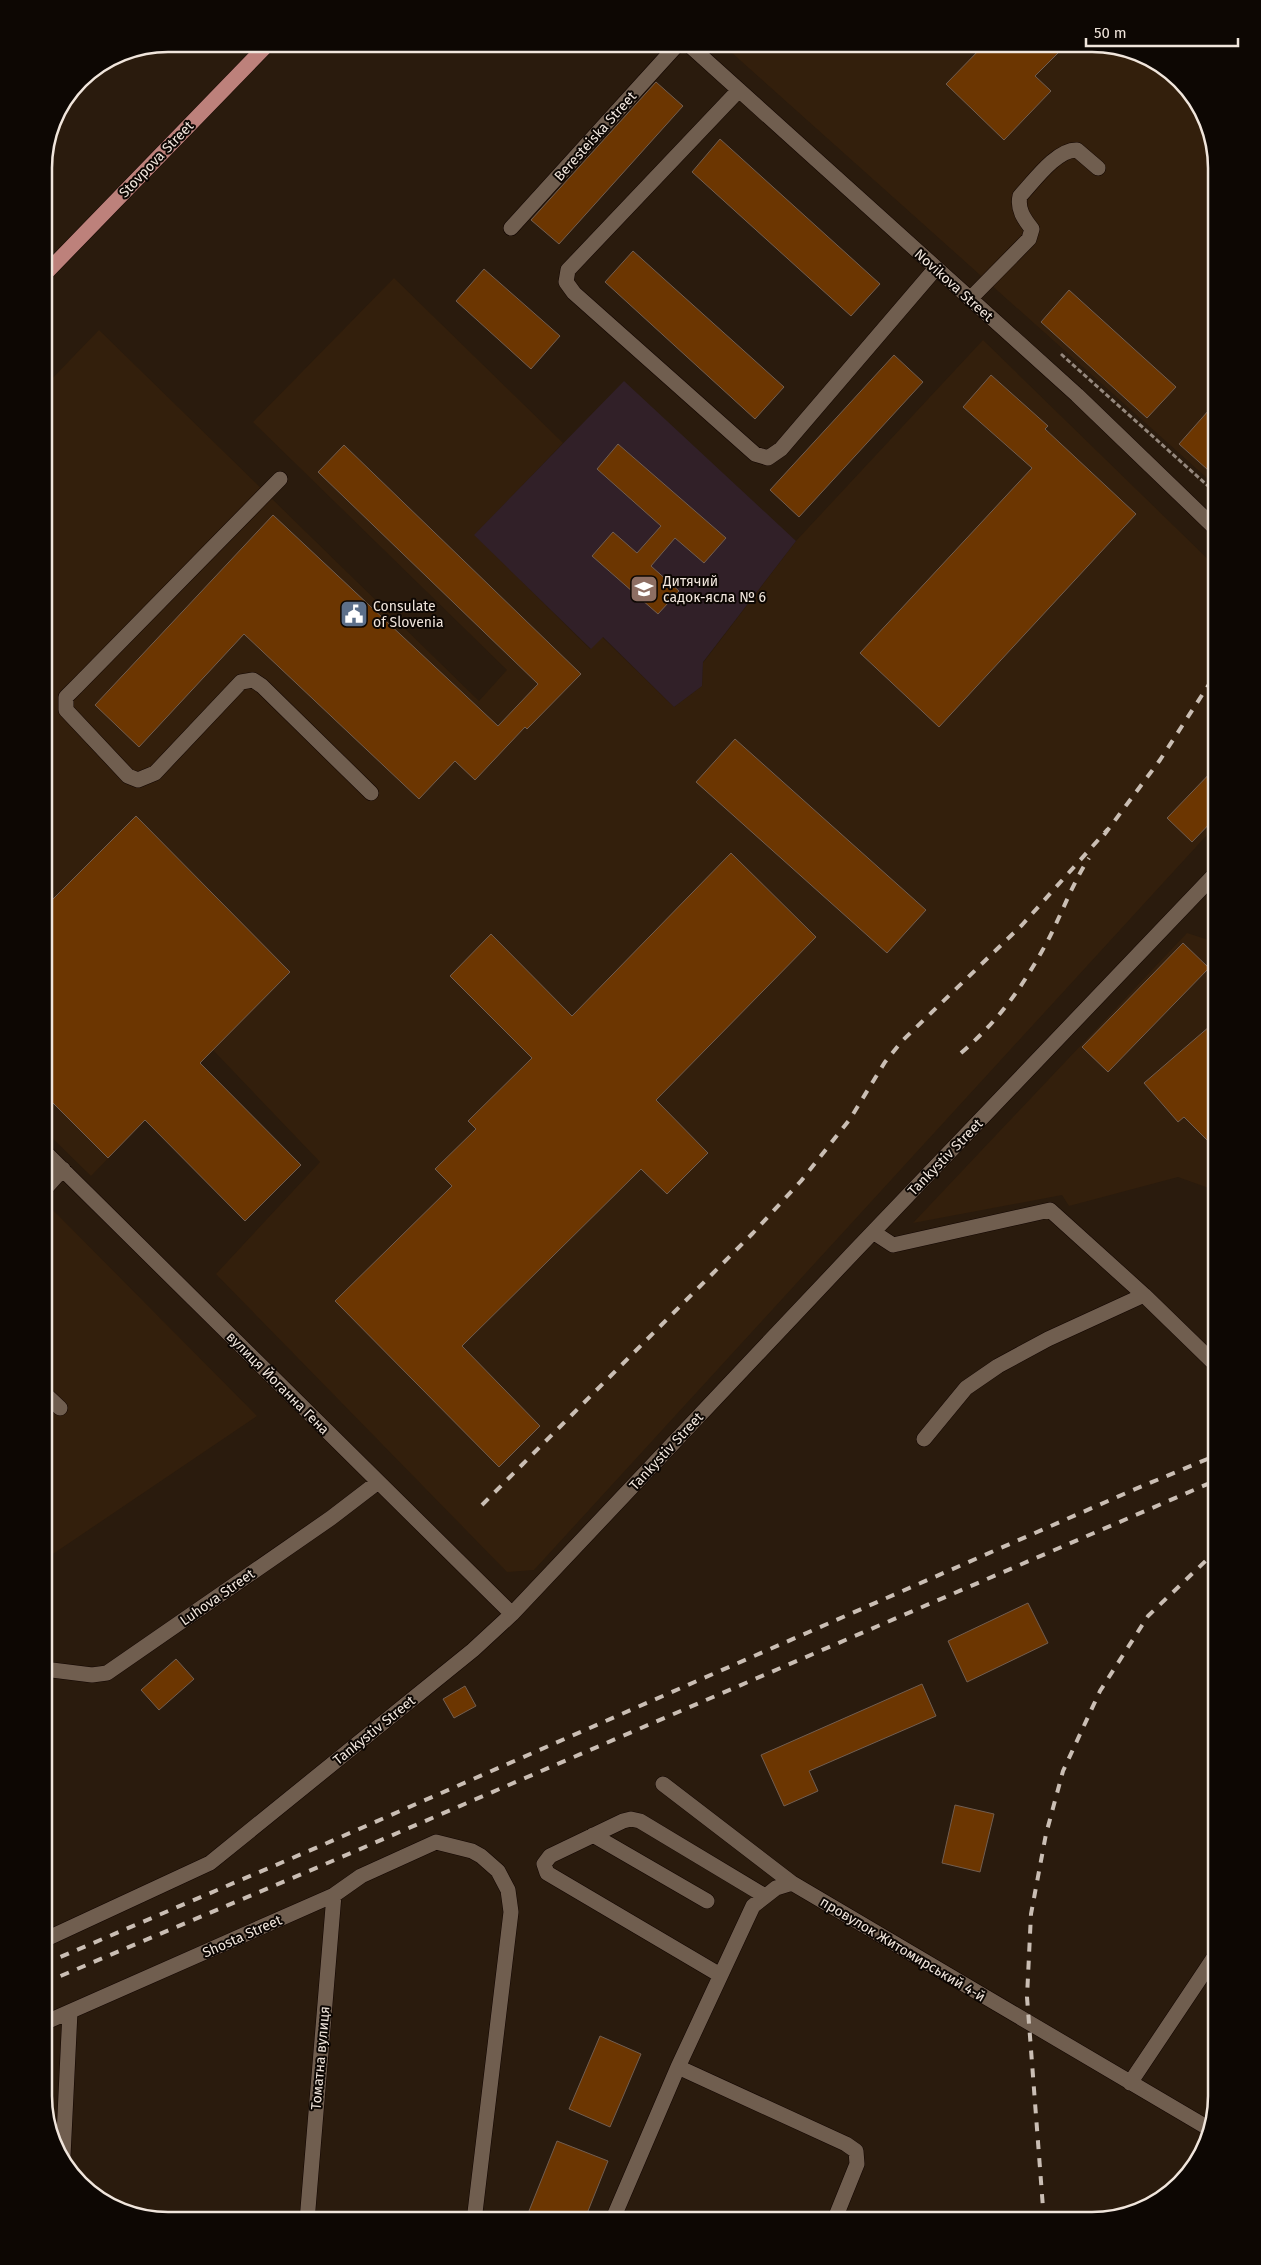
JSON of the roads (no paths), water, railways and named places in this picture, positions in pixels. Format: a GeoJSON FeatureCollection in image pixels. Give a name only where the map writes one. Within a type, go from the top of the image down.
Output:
{"type":"FeatureCollection","features":[{"type":"Feature","properties":{"kind":"main road","name":"Stovpova Street"},"geometry":{"type":"LineString","coordinates":[[53,266],[260,52]]}},
{"type":"Feature","properties":{"kind":"street","name":"Beresteiska Street"},"geometry":{"type":"LineString","coordinates":[[512,228],[670,53]]}},
{"type":"Feature","properties":{"kind":"street","name":"Novikova Street"},"geometry":{"type":"LineString","coordinates":[[697,53],[1077,395],[1208,521]]}},
{"type":"Feature","properties":{"kind":"street"},"geometry":{"type":"LineString","coordinates":[[739,90],[568,270],[566,282],[574,293],[755,454],[768,458],[781,450],[936,268]]}},
{"type":"Feature","properties":{"kind":"street"},"geometry":{"type":"LineString","coordinates":[[970,299],[1029,239],[1032,229],[1022,216],[1018,204],[1020,196],[1060,155],[1070,149],[1078,150],[1098,168]]}},
{"type":"Feature","properties":{"kind":"street"},"geometry":{"type":"LineString","coordinates":[[280,479],[66,697],[66,710],[128,776],[138,780],[155,773],[241,682],[252,680],[262,686],[372,793]]}},
{"type":"Feature","properties":{"kind":"street","name":"Tankystiv Street"},"geometry":{"type":"LineString","coordinates":[[52,1936],[210,1863],[474,1650],[512,1614],[1208,881]]}},
{"type":"Feature","properties":{"kind":"street","name":"вулиця Йоганна Гена"},"geometry":{"type":"LineString","coordinates":[[52,1159],[512,1614]]}},
{"type":"Feature","properties":{"kind":"street"},"geometry":{"type":"LineString","coordinates":[[52,1180],[62,1169]]}},
{"type":"Feature","properties":{"kind":"street"},"geometry":{"type":"LineString","coordinates":[[874,1232],[893,1245],[1050,1210],[1144,1294],[1208,1357]]}},
{"type":"Feature","properties":{"kind":"street"},"geometry":{"type":"LineString","coordinates":[[924,1439],[966,1388],[998,1366],[1048,1339],[1144,1294]]}},
{"type":"Feature","properties":{"kind":"street"},"geometry":{"type":"LineString","coordinates":[[52,1401],[60,1408]]}},
{"type":"Feature","properties":{"kind":"street","name":"Luhova Street"},"geometry":{"type":"LineString","coordinates":[[52,1670],[92,1675],[107,1673],[331,1518],[378,1482]]}},
{"type":"Feature","properties":{"kind":"street","name":"провулок Житомирський 4-й"},"geometry":{"type":"LineString","coordinates":[[663,1784],[792,1883],[1205,2126]]}},
{"type":"Feature","properties":{"kind":"street"},"geometry":{"type":"LineString","coordinates":[[720,1975],[548,1872],[544,1864],[550,1856],[623,1821],[631,1819],[640,1821],[765,1896]]}},
{"type":"Feature","properties":{"kind":"street"},"geometry":{"type":"LineString","coordinates":[[593,1835],[707,1901]]}},
{"type":"Feature","properties":{"kind":"street","name":"Shosta Street"},"geometry":{"type":"LineString","coordinates":[[52,2020],[334,1895],[361,1876],[436,1842],[472,1851],[481,1856],[498,1872],[508,1890],[511,1912],[475,2212]]}},
{"type":"Feature","properties":{"kind":"street"},"geometry":{"type":"LineString","coordinates":[[616,2212],[678,2067],[752,1906],[776,1888],[792,1883]]}},
{"type":"Feature","properties":{"kind":"street","name":"Томатна вулиця"},"geometry":{"type":"LineString","coordinates":[[308,2212],[334,1895]]}},
{"type":"Feature","properties":{"kind":"street"},"geometry":{"type":"LineString","coordinates":[[1130,2083],[1208,1966]]}},
{"type":"Feature","properties":{"kind":"street"},"geometry":{"type":"LineString","coordinates":[[63,2144],[70,2012]]}},
{"type":"Feature","properties":{"kind":"street"},"geometry":{"type":"LineString","coordinates":[[678,2067],[846,2144],[856,2151],[857,2164],[838,2212]]}},
{"type":"Feature","properties":{"kind":"railway"},"geometry":{"type":"LineString","coordinates":[[1104,835],[1160,760],[1208,686]]}},
{"type":"Feature","properties":{"kind":"railway"},"geometry":{"type":"LineString","coordinates":[[482,1505],[753,1233],[801,1181],[850,1119],[885,1062],[902,1041],[1022,925],[1108,829]]}},
{"type":"Feature","properties":{"kind":"railway"},"geometry":{"type":"LineString","coordinates":[[961,1053],[1009,1003],[1028,975],[1046,944],[1089,858]]}},
{"type":"Feature","properties":{"kind":"railway"},"geometry":{"type":"LineString","coordinates":[[52,1961],[318,1847],[1208,1459]]}},
{"type":"Feature","properties":{"kind":"railway"},"geometry":{"type":"LineString","coordinates":[[52,1980],[1208,1484]]}},
{"type":"Feature","properties":{"kind":"railway"},"geometry":{"type":"LineString","coordinates":[[1043,2212],[1027,1997],[1031,1914],[1046,1834],[1063,1771],[1100,1691],[1148,1616],[1208,1559]]}},
{"type":"Feature","properties":{"kind":"place","name":"Дитячий садок-ясла № 6"},"geometry":{"type":"Point","coordinates":[644,589]}},
{"type":"Feature","properties":{"kind":"place","name":"Consulate of Slovenia"},"geometry":{"type":"Point","coordinates":[354,614]}}]}
